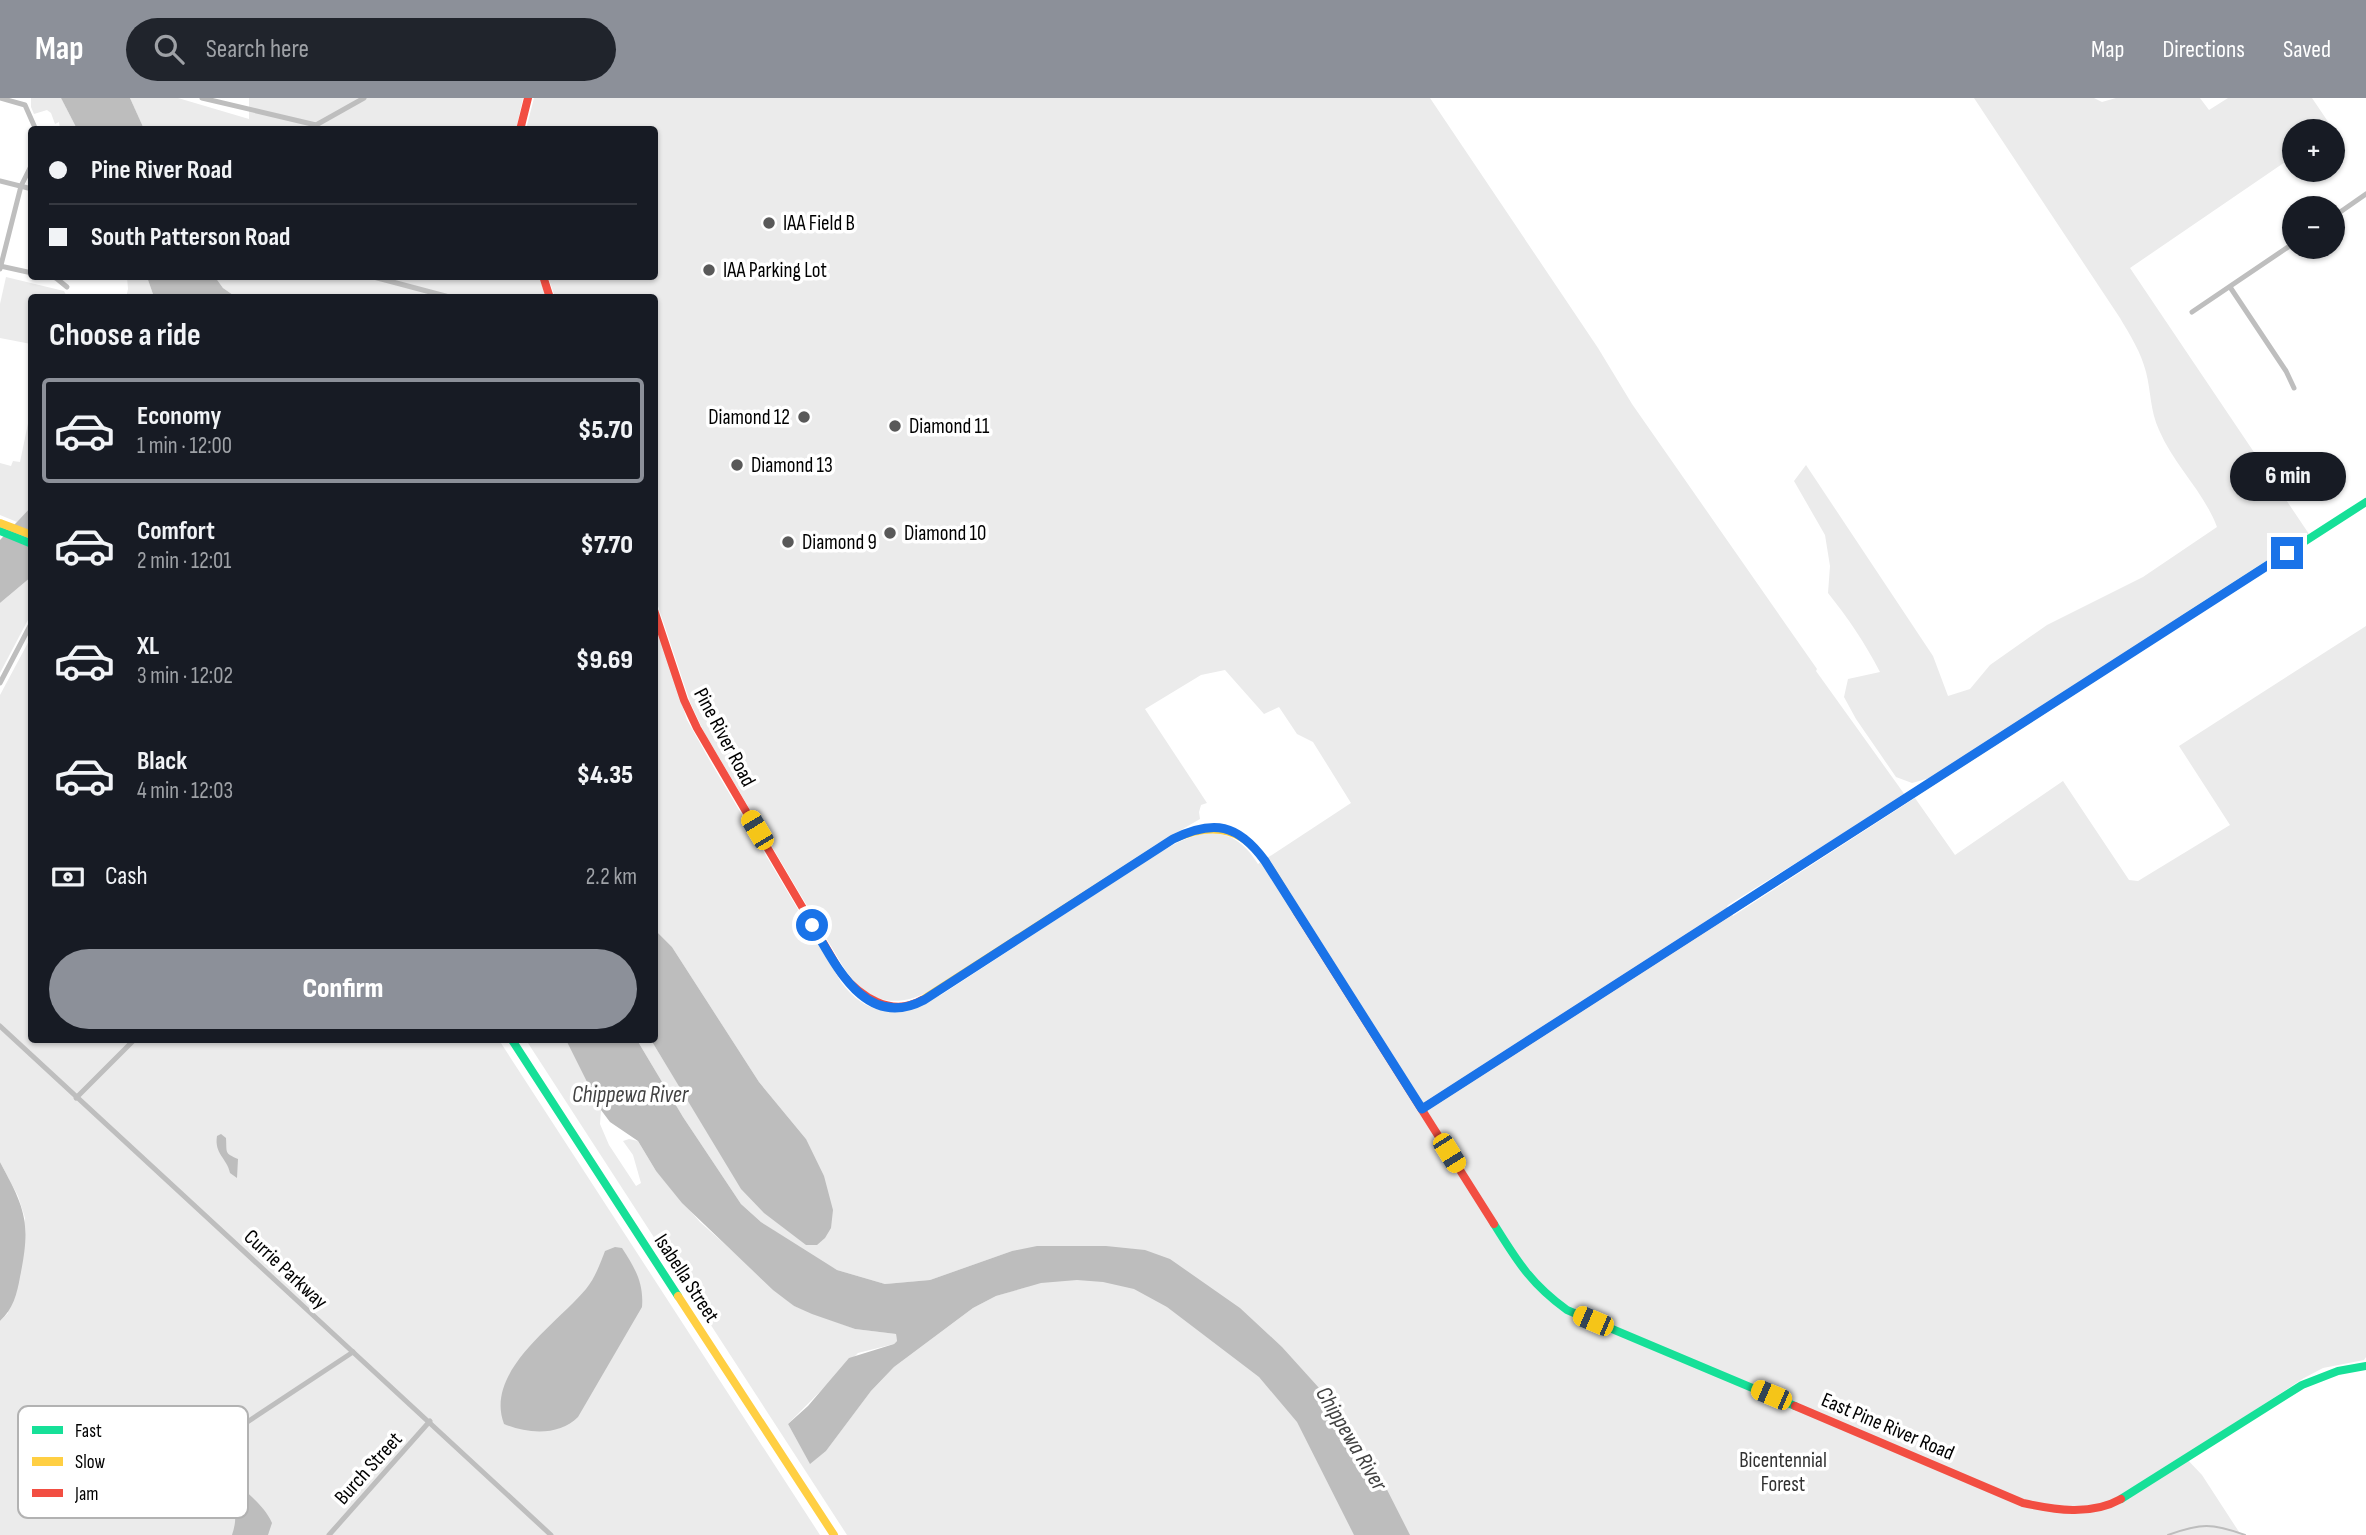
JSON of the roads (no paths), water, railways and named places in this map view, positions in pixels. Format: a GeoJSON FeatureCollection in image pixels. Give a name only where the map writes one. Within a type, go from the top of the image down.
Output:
{"type":"FeatureCollection","features":[{"type":"Feature","properties":{"kind":"main road"},"geometry":{"type":"LineString","coordinates":[[521,126],[528,98]]}},
{"type":"Feature","properties":{"kind":"main road"},"geometry":{"type":"LineString","coordinates":[[1422,1109],[2366,502]]}},
{"type":"Feature","properties":{"kind":"main road"},"geometry":{"type":"LineString","coordinates":[[0,523],[28,534]]}},
{"type":"Feature","properties":{"kind":"main road"},"geometry":{"type":"LineString","coordinates":[[0,531],[28,542]]}},
{"type":"Feature","properties":{"kind":"main road","name":"Pine River Road"},"geometry":{"type":"LineString","coordinates":[[658,622],[697,728],[841,973],[861,996],[872,1002],[901,1007],[924,1000],[1185,833],[1211,827],[1236,832],[1246,838]]}},
{"type":"Feature","properties":{"kind":"main road","name":"East Pine River Road"},"geometry":{"type":"LineString","coordinates":[[1246,838],[1265,861],[1517,1261],[1542,1292],[1561,1306],[2005,1495],[2040,1507],[2074,1511],[2115,1503],[2302,1385],[2338,1371],[2366,1366]]}},
{"type":"Feature","properties":{"kind":"main road","name":"Isabella Street"},"geometry":{"type":"LineString","coordinates":[[514,1043],[834,1535]]}},
{"type":"Feature","properties":{"kind":"street"},"geometry":{"type":"LineString","coordinates":[[0,98],[25,105],[35,126]]}},
{"type":"Feature","properties":{"kind":"street"},"geometry":{"type":"LineString","coordinates":[[202,98],[316,125],[364,98]]}},
{"type":"Feature","properties":{"kind":"street"},"geometry":{"type":"LineString","coordinates":[[284,126],[286,120]]}},
{"type":"Feature","properties":{"kind":"street"},"geometry":{"type":"LineString","coordinates":[[28,173],[0,267],[28,272]]}},
{"type":"Feature","properties":{"kind":"street"},"geometry":{"type":"LineString","coordinates":[[0,181],[28,188]]}},
{"type":"Feature","properties":{"kind":"street"},"geometry":{"type":"LineString","coordinates":[[2345,209],[2366,194]]}},
{"type":"Feature","properties":{"kind":"street"},"geometry":{"type":"LineString","coordinates":[[2192,312],[2282,251]]}},
{"type":"Feature","properties":{"kind":"street"},"geometry":{"type":"LineString","coordinates":[[58,280],[67,287]]}},
{"type":"Feature","properties":{"kind":"street"},"geometry":{"type":"LineString","coordinates":[[385,280],[438,294]]}},
{"type":"Feature","properties":{"kind":"street"},"geometry":{"type":"LineString","coordinates":[[2230,287],[2286,371],[2294,388]]}},
{"type":"Feature","properties":{"kind":"street"},"geometry":{"type":"LineString","coordinates":[[0,683],[28,630]]}},
{"type":"Feature","properties":{"kind":"street","name":"Currie Parkway"},"geometry":{"type":"LineString","coordinates":[[0,1026],[551,1535]]}},
{"type":"Feature","properties":{"kind":"street"},"geometry":{"type":"LineString","coordinates":[[76,1098],[131,1043]]}},
{"type":"Feature","properties":{"kind":"street"},"geometry":{"type":"LineString","coordinates":[[248,1421],[353,1352]]}},
{"type":"Feature","properties":{"kind":"street","name":"Burch Street"},"geometry":{"type":"LineString","coordinates":[[329,1535],[430,1422]]}},
{"type":"Feature","properties":{"kind":"water"},"geometry":{"type":"Polygon","coordinates":[[[61,98],[130,98],[143,126],[75,126],[61,98]]]}},
{"type":"Feature","properties":{"kind":"water"},"geometry":{"type":"Polygon","coordinates":[[[148,280],[217,280],[232,294],[153,294],[148,280]]]}},
{"type":"Feature","properties":{"kind":"water"},"geometry":{"type":"Polygon","coordinates":[[[28,510],[28,580],[0,603],[0,540],[28,510]]]}},
{"type":"Feature","properties":{"kind":"water"},"geometry":{"type":"Polygon","coordinates":[[[658,933],[672,947],[759,1082],[806,1139],[824,1176],[833,1210],[831,1228],[817,1245],[806,1245],[764,1213],[741,1189],[653,1043],[658,1043],[658,933]]]}},
{"type":"Feature","properties":{"kind":"water","name":"Chippewa River"},"geometry":{"type":"Polygon","coordinates":[[[568,1043],[639,1043],[683,1117],[741,1204],[761,1222],[837,1270],[885,1284],[930,1280],[1012,1251],[1037,1246],[1106,1246],[1145,1250],[1170,1259],[1240,1308],[1282,1347],[1329,1399],[1375,1466],[1410,1535],[1354,1535],[1297,1422],[1259,1377],[1167,1307],[1134,1289],[1103,1282],[1077,1280],[1041,1283],[996,1296],[973,1308],[894,1367],[871,1391],[826,1451],[810,1464],[788,1424],[808,1406],[849,1358],[894,1344],[897,1341],[896,1334],[855,1329],[794,1306],[773,1290],[682,1203],[656,1171],[638,1141],[610,1122],[601,1110],[568,1043]]]}},
{"type":"Feature","properties":{"kind":"water"},"geometry":{"type":"Polygon","coordinates":[[[221,1134],[226,1138],[228,1154],[238,1159],[237,1178],[230,1173],[217,1147],[217,1136],[221,1134]]]}},
{"type":"Feature","properties":{"kind":"water"},"geometry":{"type":"Polygon","coordinates":[[[0,1162],[21,1205],[25,1243],[17,1289],[11,1306],[0,1321],[0,1162]]]}},
{"type":"Feature","properties":{"kind":"water"},"geometry":{"type":"Polygon","coordinates":[[[615,1247],[622,1248],[635,1269],[642,1290],[642,1307],[578,1417],[562,1428],[543,1431],[523,1430],[504,1424],[501,1404],[504,1385],[514,1367],[542,1333],[586,1289],[595,1276],[605,1251],[615,1247]]]}},
{"type":"Feature","properties":{"kind":"water"},"geometry":{"type":"Polygon","coordinates":[[[248,1493],[266,1512],[272,1523],[268,1535],[232,1535],[235,1518],[248,1518],[248,1493]]]}},
{"type":"Feature","properties":{"kind":"waterway"},"geometry":{"type":"LineString","coordinates":[[2168,1535],[2206,1526],[2245,1535]]}},
{"type":"Feature","properties":{"kind":"place","name":"IAA Field B"},"geometry":{"type":"Point","coordinates":[769,223]}},
{"type":"Feature","properties":{"kind":"place","name":"IAA Parking Lot"},"geometry":{"type":"Point","coordinates":[709,270]}},
{"type":"Feature","properties":{"kind":"place","name":"Diamond 12"},"geometry":{"type":"Point","coordinates":[804,417]}},
{"type":"Feature","properties":{"kind":"place","name":"Diamond 11"},"geometry":{"type":"Point","coordinates":[895,426]}},
{"type":"Feature","properties":{"kind":"place","name":"Diamond 13"},"geometry":{"type":"Point","coordinates":[737,465]}},
{"type":"Feature","properties":{"kind":"place","name":"Diamond 10"},"geometry":{"type":"Point","coordinates":[890,533]}},
{"type":"Feature","properties":{"kind":"place","name":"Diamond 9"},"geometry":{"type":"Point","coordinates":[788,542]}},
{"type":"Feature","properties":{"kind":"park label","name":"Bicentennial Forest"},"geometry":{"type":"Point","coordinates":[1783,1472]}}]}
